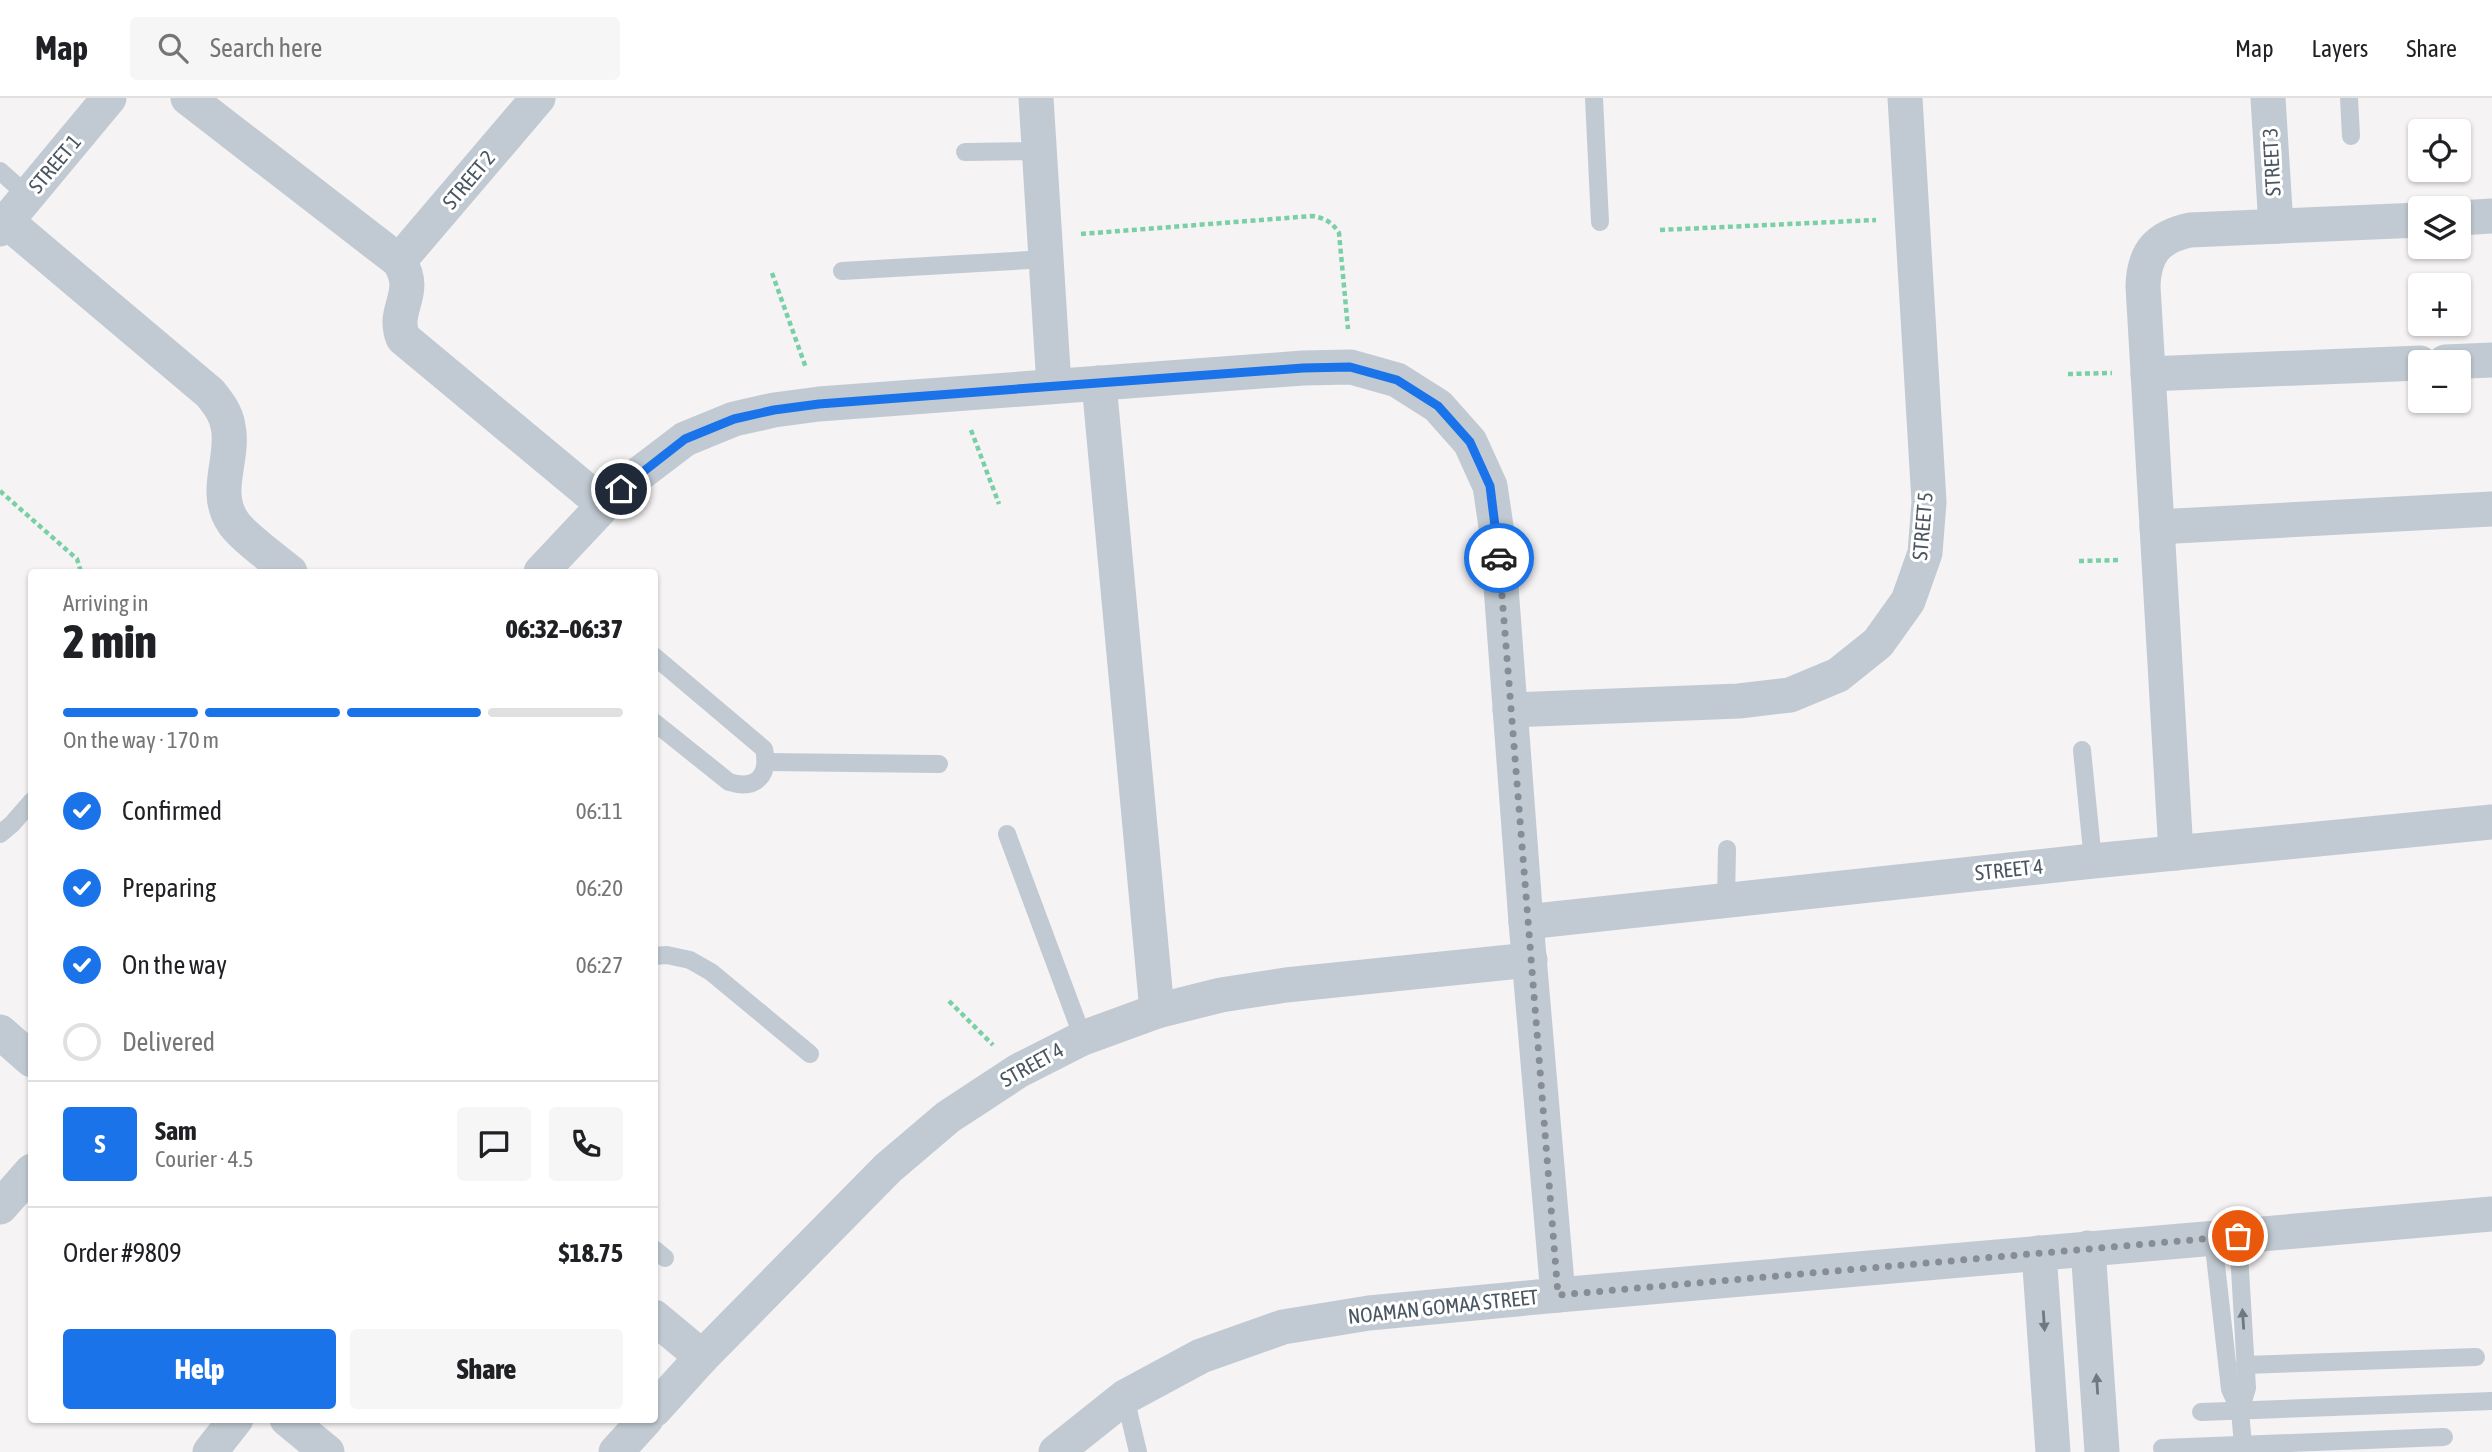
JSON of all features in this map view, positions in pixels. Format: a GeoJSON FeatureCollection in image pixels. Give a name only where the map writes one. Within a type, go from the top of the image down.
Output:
{"type":"FeatureCollection","features":[{"type":"Feature","properties":{"kind":"street","name":"STREET 1"},"geometry":{"type":"LineString","coordinates":[[11,215],[109,98]]}},
{"type":"Feature","properties":{"kind":"street"},"geometry":{"type":"LineString","coordinates":[[188,98],[399,261],[406,271],[408,281],[399,320],[403,338],[604,505]]}},
{"type":"Feature","properties":{"kind":"street","name":"STREET 2"},"geometry":{"type":"LineString","coordinates":[[399,261],[538,98]]}},
{"type":"Feature","properties":{"kind":"street"},"geometry":{"type":"LineString","coordinates":[[1036,98],[1054,386]]}},
{"type":"Feature","properties":{"kind":"street","name":"STREET 5"},"geometry":{"type":"LineString","coordinates":[[1510,710],[1739,701],[1790,695],[1838,675],[1878,643],[1908,601],[1925,553],[1929,502],[1905,98]]}},
{"type":"Feature","properties":{"kind":"street","name":"STREET 3"},"geometry":{"type":"LineString","coordinates":[[2268,98],[2276,226]]}},
{"type":"Feature","properties":{"kind":"street"},"geometry":{"type":"LineString","coordinates":[[11,215],[210,393],[221,408],[228,425],[229,444],[223,482],[225,503],[233,523],[287,569]]}},
{"type":"Feature","properties":{"kind":"street"},"geometry":{"type":"LineString","coordinates":[[2471,217],[2492,216]]}},
{"type":"Feature","properties":{"kind":"street"},"geometry":{"type":"LineString","coordinates":[[2176,853],[2148,374],[2144,270],[2149,255],[2160,242],[2174,234],[2190,230],[2408,220]]}},
{"type":"Feature","properties":{"kind":"street"},"geometry":{"type":"LineString","coordinates":[[2471,361],[2492,360]]}},
{"type":"Feature","properties":{"kind":"street"},"geometry":{"type":"LineString","coordinates":[[2148,374],[2408,363]]}},
{"type":"Feature","properties":{"kind":"street"},"geometry":{"type":"LineString","coordinates":[[548,569],[604,505],[685,439],[734,419],[774,410],[957,393],[1303,368],[1350,367],[1397,380],[1438,406],[1470,442],[1490,486],[1497,533],[1526,922],[1558,1295]]}},
{"type":"Feature","properties":{"kind":"street"},"geometry":{"type":"LineString","coordinates":[[1099,383],[1157,1011]]}},
{"type":"Feature","properties":{"kind":"street"},"geometry":{"type":"LineString","coordinates":[[2157,527],[2492,509]]}},
{"type":"Feature","properties":{"kind":"street","name":"STREET 4"},"geometry":{"type":"LineString","coordinates":[[1526,922],[2092,861],[2492,822]]}},
{"type":"Feature","properties":{"kind":"street","name":"STREET 4"},"geometry":{"type":"LineString","coordinates":[[658,1406],[702,1357],[888,1168],[948,1117],[1018,1071],[1083,1038],[1157,1011],[1221,995],[1286,985],[1530,960]]}},
{"type":"Feature","properties":{"kind":"street"},"geometry":{"type":"LineString","coordinates":[[0,1032],[28,1056]]}},
{"type":"Feature","properties":{"kind":"street","name":"NOAMAN GOMAA STREET"},"geometry":{"type":"LineString","coordinates":[[1056,1452],[1125,1397],[1201,1356],[1283,1327],[1369,1313],[1558,1295],[2492,1214]]}},
{"type":"Feature","properties":{"kind":"street"},"geometry":{"type":"LineString","coordinates":[[2088,1248],[2102,1452]]}},
{"type":"Feature","properties":{"kind":"street"},"geometry":{"type":"LineString","coordinates":[[2039,1253],[2053,1452]]}},
{"type":"Feature","properties":{"kind":"street"},"geometry":{"type":"LineString","coordinates":[[658,1320],[702,1357]]}},
{"type":"Feature","properties":{"kind":"street"},"geometry":{"type":"LineString","coordinates":[[210,1452],[233,1423]]}},
{"type":"Feature","properties":{"kind":"street"},"geometry":{"type":"LineString","coordinates":[[292,1423],[327,1452]]}},
{"type":"Feature","properties":{"kind":"street"},"geometry":{"type":"LineString","coordinates":[[616,1452],[642,1423]]}},
{"type":"Feature","properties":{"kind":"lane"},"geometry":{"type":"LineString","coordinates":[[1594,98],[1600,222]]}},
{"type":"Feature","properties":{"kind":"lane"},"geometry":{"type":"LineString","coordinates":[[2348,98],[2351,136]]}},
{"type":"Feature","properties":{"kind":"lane"},"geometry":{"type":"LineString","coordinates":[[965,152],[1040,151]]}},
{"type":"Feature","properties":{"kind":"lane"},"geometry":{"type":"LineString","coordinates":[[0,171],[11,215]]}},
{"type":"Feature","properties":{"kind":"lane"},"geometry":{"type":"LineString","coordinates":[[842,271],[1046,248]]}},
{"type":"Feature","properties":{"kind":"lane"},"geometry":{"type":"LineString","coordinates":[[658,659],[764,749],[767,762],[763,775],[754,783],[741,786],[729,782],[658,725]]}},
{"type":"Feature","properties":{"kind":"lane"},"geometry":{"type":"LineString","coordinates":[[2082,750],[2092,861]]}},
{"type":"Feature","properties":{"kind":"lane"},"geometry":{"type":"LineString","coordinates":[[767,762],[939,764]]}},
{"type":"Feature","properties":{"kind":"lane"},"geometry":{"type":"LineString","coordinates":[[0,834],[28,806]]}},
{"type":"Feature","properties":{"kind":"lane"},"geometry":{"type":"LineString","coordinates":[[1007,834],[1083,1038]]}},
{"type":"Feature","properties":{"kind":"lane"},"geometry":{"type":"LineString","coordinates":[[1726,900],[1727,849]]}},
{"type":"Feature","properties":{"kind":"lane"},"geometry":{"type":"LineString","coordinates":[[658,956],[690,960],[712,972],[810,1054]]}},
{"type":"Feature","properties":{"kind":"lane"},"geometry":{"type":"LineString","coordinates":[[2225,1237],[2247,1388],[2240,1410]]}},
{"type":"Feature","properties":{"kind":"lane"},"geometry":{"type":"LineString","coordinates":[[2225,1237],[2230,1389],[2240,1410],[2244,1448]]}},
{"type":"Feature","properties":{"kind":"lane"},"geometry":{"type":"LineString","coordinates":[[2245,1365],[2476,1357]]}},
{"type":"Feature","properties":{"kind":"lane"},"geometry":{"type":"LineString","coordinates":[[1125,1397],[1138,1452]]}},
{"type":"Feature","properties":{"kind":"lane"},"geometry":{"type":"LineString","coordinates":[[2201,1412],[2492,1401]]}},
{"type":"Feature","properties":{"kind":"lane"},"geometry":{"type":"LineString","coordinates":[[2162,1448],[2244,1448],[2444,1437]]}},
{"type":"Feature","properties":{"kind":"path"},"geometry":{"type":"LineString","coordinates":[[1046,248],[1312,216],[1323,218],[1333,224],[1339,233],[1350,367]]}},
{"type":"Feature","properties":{"kind":"path"},"geometry":{"type":"LineString","coordinates":[[1660,230],[1912,219]]}},
{"type":"Feature","properties":{"kind":"path"},"geometry":{"type":"LineString","coordinates":[[772,273],[819,404]]}},
{"type":"Feature","properties":{"kind":"path"},"geometry":{"type":"LineString","coordinates":[[957,393],[999,504]]}},
{"type":"Feature","properties":{"kind":"path"},"geometry":{"type":"LineString","coordinates":[[0,491],[77,559],[80,569]]}},
{"type":"Feature","properties":{"kind":"path"},"geometry":{"type":"LineString","coordinates":[[948,1000],[1018,1071]]}},
{"type":"Feature","properties":{"kind":"way so far"},"geometry":{"type":"LineString","coordinates":[[1499,558],[1526,922],[1558,1295],[2238,1236]]}},
{"type":"Feature","properties":{"kind":"route"},"geometry":{"type":"LineString","coordinates":[[621,489],[685,439],[734,419],[774,410],[819,404],[1030,388],[1350,367],[1397,380],[1438,406],[1470,442],[1490,486],[1499,558]]}}]}
